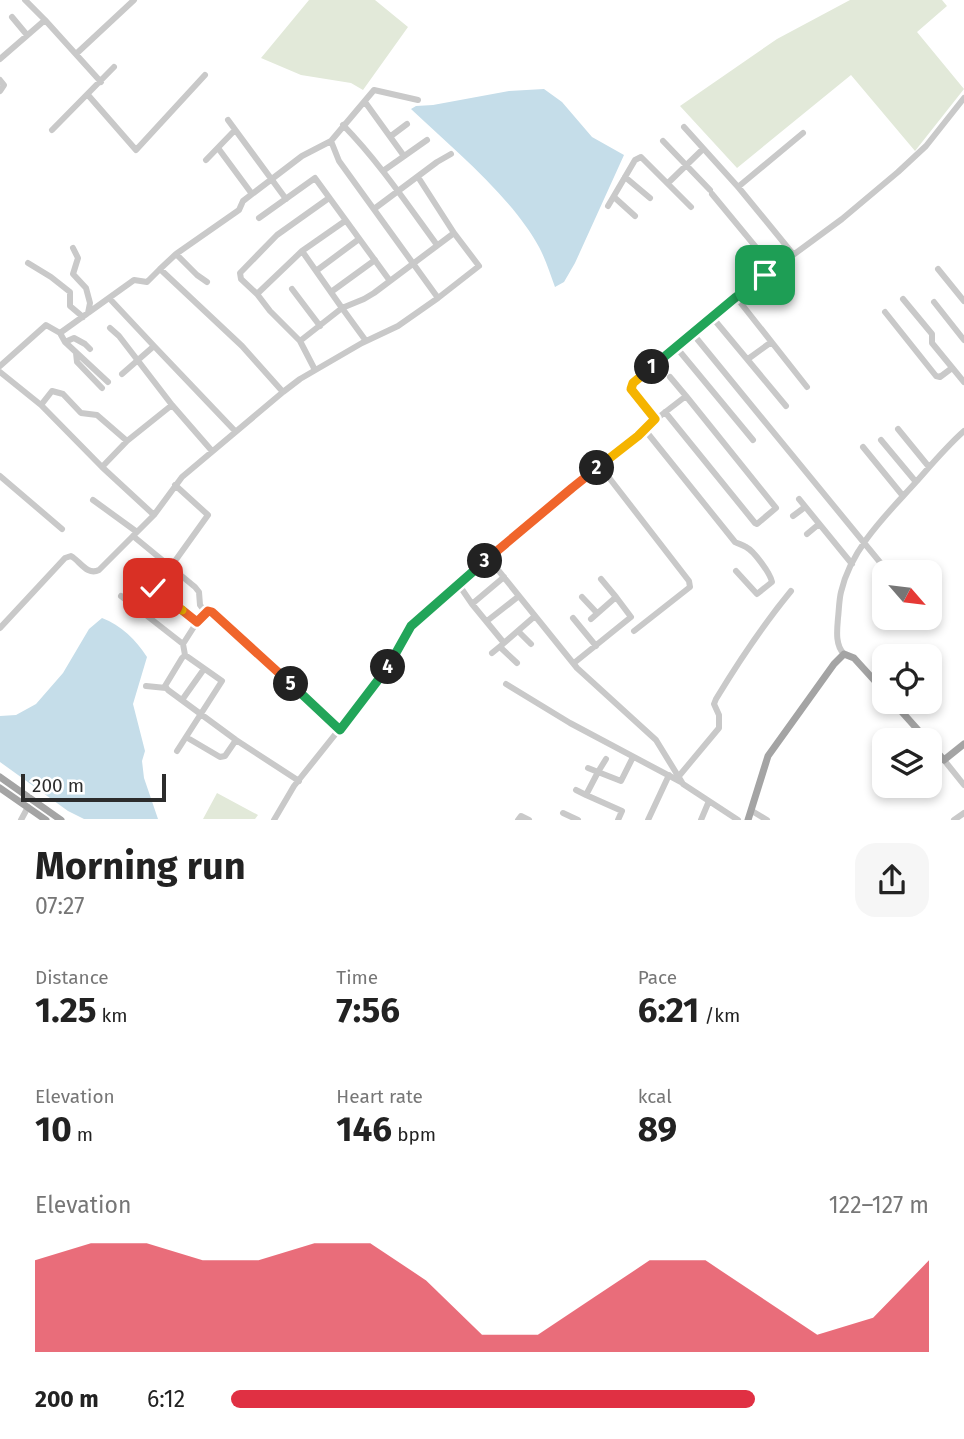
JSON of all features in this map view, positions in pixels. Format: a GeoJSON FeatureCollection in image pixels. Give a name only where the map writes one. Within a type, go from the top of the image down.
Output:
{"type":"FeatureCollection","features":[{"type":"Feature","properties":{"kind":"main road"},"geometry":{"type":"LineString","coordinates":[[748,820],[768,756],[834,664],[844,654],[854,658],[872,678]]}},
{"type":"Feature","properties":{"kind":"main road"},"geometry":{"type":"LineString","coordinates":[[904,714],[916,728]]}},
{"type":"Feature","properties":{"kind":"main road"},"geometry":{"type":"LineString","coordinates":[[942,758],[944,760],[964,744]]}},
{"type":"Feature","properties":{"kind":"main road"},"geometry":{"type":"LineString","coordinates":[[0,777],[61,820]]}},
{"type":"Feature","properties":{"kind":"main road"},"geometry":{"type":"LineString","coordinates":[[0,788],[28,807],[34,816],[46,820]]}},
{"type":"Feature","properties":{"kind":"street"},"geometry":{"type":"LineString","coordinates":[[25,0],[101,82]]}},
{"type":"Feature","properties":{"kind":"street"},"geometry":{"type":"LineString","coordinates":[[76,54],[134,0]]}},
{"type":"Feature","properties":{"kind":"street"},"geometry":{"type":"LineString","coordinates":[[12,17],[27,35]]}},
{"type":"Feature","properties":{"kind":"street"},"geometry":{"type":"LineString","coordinates":[[0,59],[45,20]]}},
{"type":"Feature","properties":{"kind":"street"},"geometry":{"type":"LineString","coordinates":[[52,130],[114,67]]}},
{"type":"Feature","properties":{"kind":"street"},"geometry":{"type":"LineString","coordinates":[[88,95],[136,150],[205,75]]}},
{"type":"Feature","properties":{"kind":"street"},"geometry":{"type":"LineString","coordinates":[[0,80],[4,85],[0,91]]}},
{"type":"Feature","properties":{"kind":"street"},"geometry":{"type":"LineString","coordinates":[[60,333],[134,280],[147,282],[176,254],[239,210],[243,201],[271,179],[302,156],[331,141],[374,90],[418,100]]}},
{"type":"Feature","properties":{"kind":"street"},"geometry":{"type":"LineString","coordinates":[[655,419],[631,389],[633,383],[736,297],[842,219],[898,172],[926,146],[964,98]]}},
{"type":"Feature","properties":{"kind":"street"},"geometry":{"type":"LineString","coordinates":[[365,102],[404,156]]}},
{"type":"Feature","properties":{"kind":"street"},"geometry":{"type":"LineString","coordinates":[[228,120],[286,199]]}},
{"type":"Feature","properties":{"kind":"street"},"geometry":{"type":"LineString","coordinates":[[391,136],[407,124]]}},
{"type":"Feature","properties":{"kind":"street"},"geometry":{"type":"LineString","coordinates":[[343,125],[364,146],[437,245]]}},
{"type":"Feature","properties":{"kind":"street"},"geometry":{"type":"LineString","coordinates":[[684,127],[793,254]]}},
{"type":"Feature","properties":{"kind":"street"},"geometry":{"type":"LineString","coordinates":[[206,160],[235,130]]}},
{"type":"Feature","properties":{"kind":"street"},"geometry":{"type":"LineString","coordinates":[[738,187],[803,133]]}},
{"type":"Feature","properties":{"kind":"street"},"geometry":{"type":"LineString","coordinates":[[383,171],[427,140]]}},
{"type":"Feature","properties":{"kind":"street"},"geometry":{"type":"LineString","coordinates":[[331,141],[339,161],[438,298]]}},
{"type":"Feature","properties":{"kind":"street"},"geometry":{"type":"LineString","coordinates":[[663,141],[711,192],[774,269]]}},
{"type":"Feature","properties":{"kind":"street"},"geometry":{"type":"LineString","coordinates":[[218,148],[252,194]]}},
{"type":"Feature","properties":{"kind":"street"},"geometry":{"type":"LineString","coordinates":[[668,183],[704,149]]}},
{"type":"Feature","properties":{"kind":"street"},"geometry":{"type":"LineString","coordinates":[[374,209],[452,154]]}},
{"type":"Feature","properties":{"kind":"street"},"geometry":{"type":"LineString","coordinates":[[608,206],[635,160],[641,157],[691,207]]}},
{"type":"Feature","properties":{"kind":"street"},"geometry":{"type":"LineString","coordinates":[[0,628],[65,558],[76,558],[90,572],[99,570],[154,515],[175,485],[283,392],[315,370],[398,326],[479,267],[418,177]]}},
{"type":"Feature","properties":{"kind":"street"},"geometry":{"type":"LineString","coordinates":[[625,177],[650,198]]}},
{"type":"Feature","properties":{"kind":"street"},"geometry":{"type":"LineString","coordinates":[[259,218],[314,178],[390,281]]}},
{"type":"Feature","properties":{"kind":"street"},"geometry":{"type":"LineString","coordinates":[[614,197],[635,216]]}},
{"type":"Feature","properties":{"kind":"street"},"geometry":{"type":"LineString","coordinates":[[315,370],[300,341],[241,279],[240,273],[277,235],[329,198]]}},
{"type":"Feature","properties":{"kind":"street"},"geometry":{"type":"LineString","coordinates":[[257,294],[302,251],[345,221]]}},
{"type":"Feature","properties":{"kind":"street"},"geometry":{"type":"LineString","coordinates":[[300,341],[342,308],[365,299],[454,233]]}},
{"type":"Feature","properties":{"kind":"street"},"geometry":{"type":"LineString","coordinates":[[316,271],[359,239]]}},
{"type":"Feature","properties":{"kind":"street"},"geometry":{"type":"LineString","coordinates":[[73,248],[78,258],[74,274],[86,288],[90,303],[85,315]]}},
{"type":"Feature","properties":{"kind":"street"},"geometry":{"type":"LineString","coordinates":[[302,251],[366,341]]}},
{"type":"Feature","properties":{"kind":"street"},"geometry":{"type":"LineString","coordinates":[[176,254],[207,282]]}},
{"type":"Feature","properties":{"kind":"street"},"geometry":{"type":"LineString","coordinates":[[331,292],[375,260]]}},
{"type":"Feature","properties":{"kind":"street"},"geometry":{"type":"LineString","coordinates":[[28,263],[70,292],[70,306],[85,315]]}},
{"type":"Feature","properties":{"kind":"street"},"geometry":{"type":"LineString","coordinates":[[160,269],[242,346],[283,392]]}},
{"type":"Feature","properties":{"kind":"street"},"geometry":{"type":"LineString","coordinates":[[938,269],[964,301]]}},
{"type":"Feature","properties":{"kind":"street"},"geometry":{"type":"LineString","coordinates":[[292,289],[320,326]]}},
{"type":"Feature","properties":{"kind":"street"},"geometry":{"type":"LineString","coordinates":[[736,297],[807,387]]}},
{"type":"Feature","properties":{"kind":"street"},"geometry":{"type":"LineString","coordinates":[[109,298],[235,431]]}},
{"type":"Feature","properties":{"kind":"street"},"geometry":{"type":"LineString","coordinates":[[902,299],[932,334],[932,343],[964,382]]}},
{"type":"Feature","properties":{"kind":"street"},"geometry":{"type":"LineString","coordinates":[[934,302],[964,340]]}},
{"type":"Feature","properties":{"kind":"street"},"geometry":{"type":"LineString","coordinates":[[885,312],[936,376],[940,377],[952,368]]}},
{"type":"Feature","properties":{"kind":"street"},"geometry":{"type":"LineString","coordinates":[[712,317],[786,406]]}},
{"type":"Feature","properties":{"kind":"street"},"geometry":{"type":"LineString","coordinates":[[0,366],[46,326],[60,333],[65,342],[108,382]]}},
{"type":"Feature","properties":{"kind":"street"},"geometry":{"type":"LineString","coordinates":[[110,328],[212,451]]}},
{"type":"Feature","properties":{"kind":"street"},"geometry":{"type":"LineString","coordinates":[[693,334],[878,560]]}},
{"type":"Feature","properties":{"kind":"street"},"geometry":{"type":"LineString","coordinates":[[65,342],[74,338],[90,349]]}},
{"type":"Feature","properties":{"kind":"street"},"geometry":{"type":"LineString","coordinates":[[748,359],[770,342]]}},
{"type":"Feature","properties":{"kind":"street"},"geometry":{"type":"LineString","coordinates":[[122,374],[154,346]]}},
{"type":"Feature","properties":{"kind":"street"},"geometry":{"type":"LineString","coordinates":[[676,347],[753,440]]}},
{"type":"Feature","properties":{"kind":"street"},"geometry":{"type":"LineString","coordinates":[[76,353],[79,364],[102,388]]}},
{"type":"Feature","properties":{"kind":"street"},"geometry":{"type":"LineString","coordinates":[[0,372],[41,405],[154,515]]}},
{"type":"Feature","properties":{"kind":"street"},"geometry":{"type":"LineString","coordinates":[[665,412],[755,523],[776,507],[670,377]]}},
{"type":"Feature","properties":{"kind":"street"},"geometry":{"type":"LineString","coordinates":[[41,405],[52,391],[63,394],[81,413],[97,415],[127,441]]}},
{"type":"Feature","properties":{"kind":"street"},"geometry":{"type":"LineString","coordinates":[[274,820],[299,781],[385,672],[411,626],[572,488],[686,396]]}},
{"type":"Feature","properties":{"kind":"street"},"geometry":{"type":"LineString","coordinates":[[102,467],[127,441],[172,405]]}},
{"type":"Feature","properties":{"kind":"street"},"geometry":{"type":"LineString","coordinates":[[898,429],[929,467]]}},
{"type":"Feature","properties":{"kind":"street"},"geometry":{"type":"LineString","coordinates":[[645,430],[739,545],[748,547],[769,573],[772,582],[757,594],[736,571]]}},
{"type":"Feature","properties":{"kind":"street"},"geometry":{"type":"LineString","coordinates":[[844,654],[839,649],[837,628],[841,592],[852,564],[864,542],[964,430]]}},
{"type":"Feature","properties":{"kind":"street"},"geometry":{"type":"LineString","coordinates":[[881,440],[916,482]]}},
{"type":"Feature","properties":{"kind":"street"},"geometry":{"type":"LineString","coordinates":[[863,446],[903,496]]}},
{"type":"Feature","properties":{"kind":"street"},"geometry":{"type":"LineString","coordinates":[[600,466],[689,581],[690,587],[637,629],[631,617],[601,579]]}},
{"type":"Feature","properties":{"kind":"street"},"geometry":{"type":"LineString","coordinates":[[0,476],[62,529]]}},
{"type":"Feature","properties":{"kind":"street"},"geometry":{"type":"LineString","coordinates":[[137,608],[208,515],[175,485]]}},
{"type":"Feature","properties":{"kind":"street"},"geometry":{"type":"LineString","coordinates":[[799,499],[852,564]]}},
{"type":"Feature","properties":{"kind":"street"},"geometry":{"type":"LineString","coordinates":[[93,500],[199,592],[200,606],[206,612],[212,612],[340,730]]}},
{"type":"Feature","properties":{"kind":"street"},"geometry":{"type":"LineString","coordinates":[[793,516],[805,507]]}},
{"type":"Feature","properties":{"kind":"street"},"geometry":{"type":"LineString","coordinates":[[807,534],[819,524]]}},
{"type":"Feature","properties":{"kind":"street"},"geometry":{"type":"LineString","coordinates":[[486,560],[495,564],[574,663],[656,740],[681,779],[738,820]]}},
{"type":"Feature","properties":{"kind":"street"},"geometry":{"type":"LineString","coordinates":[[472,604],[504,577]]}},
{"type":"Feature","properties":{"kind":"street"},"geometry":{"type":"LineString","coordinates":[[459,585],[517,663]]}},
{"type":"Feature","properties":{"kind":"street"},"geometry":{"type":"LineString","coordinates":[[153,588],[197,622]]}},
{"type":"Feature","properties":{"kind":"street"},"geometry":{"type":"LineString","coordinates":[[681,779],[719,728],[719,715],[714,704],[716,699],[768,619],[792,591]]}},
{"type":"Feature","properties":{"kind":"street"},"geometry":{"type":"LineString","coordinates":[[121,596],[185,648],[185,655],[169,678],[166,688]]}},
{"type":"Feature","properties":{"kind":"street"},"geometry":{"type":"LineString","coordinates":[[487,621],[519,596]]}},
{"type":"Feature","properties":{"kind":"street"},"geometry":{"type":"LineString","coordinates":[[582,597],[594,616],[616,597]]}},
{"type":"Feature","properties":{"kind":"street"},"geometry":{"type":"LineString","coordinates":[[183,644],[206,612]]}},
{"type":"Feature","properties":{"kind":"street"},"geometry":{"type":"LineString","coordinates":[[492,653],[535,615]]}},
{"type":"Feature","properties":{"kind":"street"},"geometry":{"type":"LineString","coordinates":[[574,663],[631,617]]}},
{"type":"Feature","properties":{"kind":"street"},"geometry":{"type":"LineString","coordinates":[[573,618],[596,646]]}},
{"type":"Feature","properties":{"kind":"street"},"geometry":{"type":"LineString","coordinates":[[518,631],[531,644]]}},
{"type":"Feature","properties":{"kind":"street"},"geometry":{"type":"LineString","coordinates":[[177,751],[222,681],[185,655]]}},
{"type":"Feature","properties":{"kind":"street"},"geometry":{"type":"LineString","coordinates":[[183,700],[204,669]]}},
{"type":"Feature","properties":{"kind":"street"},"geometry":{"type":"LineString","coordinates":[[506,684],[570,723],[681,779]]}},
{"type":"Feature","properties":{"kind":"street"},"geometry":{"type":"LineString","coordinates":[[146,687],[166,688],[236,740],[299,781]]}},
{"type":"Feature","properties":{"kind":"street"},"geometry":{"type":"LineString","coordinates":[[186,737],[220,757],[225,756],[236,740]]}},
{"type":"Feature","properties":{"kind":"street"},"geometry":{"type":"LineString","coordinates":[[621,781],[633,757]]}},
{"type":"Feature","properties":{"kind":"street"},"geometry":{"type":"LineString","coordinates":[[586,795],[606,759]]}},
{"type":"Feature","properties":{"kind":"street"},"geometry":{"type":"LineString","coordinates":[[944,760],[964,785]]}},
{"type":"Feature","properties":{"kind":"street"},"geometry":{"type":"LineString","coordinates":[[588,768],[630,786]]}},
{"type":"Feature","properties":{"kind":"street"},"geometry":{"type":"LineString","coordinates":[[648,820],[669,775]]}},
{"type":"Feature","properties":{"kind":"street"},"geometry":{"type":"LineString","coordinates":[[576,790],[622,811],[618,820]]}},
{"type":"Feature","properties":{"kind":"street"},"geometry":{"type":"LineString","coordinates":[[701,820],[709,801]]}},
{"type":"Feature","properties":{"kind":"street"},"geometry":{"type":"LineString","coordinates":[[20,820],[28,807]]}},
{"type":"Feature","properties":{"kind":"street"},"geometry":{"type":"LineString","coordinates":[[752,811],[767,820]]}},
{"type":"Feature","properties":{"kind":"street"},"geometry":{"type":"LineString","coordinates":[[563,813],[578,820]]}},
{"type":"Feature","properties":{"kind":"street"},"geometry":{"type":"LineString","coordinates":[[954,820],[964,813]]}},
{"type":"Feature","properties":{"kind":"street"},"geometry":{"type":"LineString","coordinates":[[518,820],[521,816],[529,820]]}},
{"type":"Feature","properties":{"kind":"green space"},"geometry":{"type":"Polygon","coordinates":[[[309,0],[375,0],[408,27],[363,90],[351,83],[301,75],[261,58],[309,0]]]}},
{"type":"Feature","properties":{"kind":"green space"},"geometry":{"type":"Polygon","coordinates":[[[850,0],[942,0],[947,6],[917,32],[964,89],[915,151],[851,75],[737,168],[680,106],[777,39],[850,0]]]}},
{"type":"Feature","properties":{"kind":"green space"},"geometry":{"type":"Polygon","coordinates":[[[217,793],[258,815],[255,819],[203,819],[217,793]]]}},
{"type":"Feature","properties":{"kind":"water"},"geometry":{"type":"Polygon","coordinates":[[[544,89],[562,102],[592,137],[624,155],[575,263],[564,282],[555,287],[539,247],[513,210],[480,174],[411,109],[509,91],[544,89]]]}},
{"type":"Feature","properties":{"kind":"water"},"geometry":{"type":"Polygon","coordinates":[[[102,618],[128,634],[147,657],[133,704],[145,751],[142,761],[144,778],[158,819],[84,819],[68,811],[0,762],[0,716],[16,715],[36,704],[63,673],[89,629],[102,618]]]}},
{"type":"Feature","properties":{"kind":"route"},"geometry":{"type":"LineString","coordinates":[[153,588],[197,622],[208,611],[212,612],[340,730],[385,672],[411,626],[420,617],[655,419],[631,389],[633,383],[765,275]]}}]}
